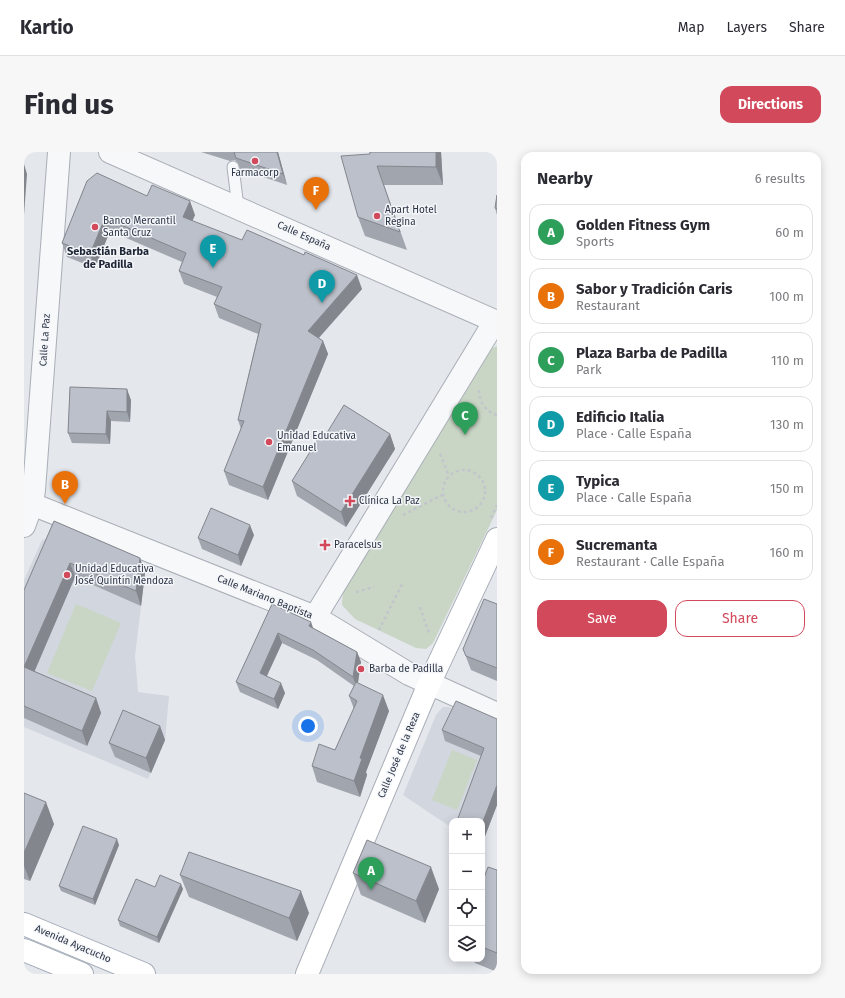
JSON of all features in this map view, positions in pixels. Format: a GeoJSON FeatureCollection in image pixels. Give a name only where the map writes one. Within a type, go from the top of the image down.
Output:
{"type":"FeatureCollection","features":[{"type":"Feature","properties":{"kind":"main road","name":"Calle José de la Reza"},"geometry":{"type":"LineString","coordinates":[[307,974],[429,684],[497,539]]}},
{"type":"Feature","properties":{"kind":"main road","name":"Avenida Ayacucho"},"geometry":{"type":"LineString","coordinates":[[24,924],[144,974]]}},
{"type":"Feature","properties":{"kind":"main road"},"geometry":{"type":"LineString","coordinates":[[58,964],[68,942]]}},
{"type":"Feature","properties":{"kind":"main road"},"geometry":{"type":"LineString","coordinates":[[24,950],[82,974]]}},
{"type":"Feature","properties":{"kind":"street","name":"Calle La Paz"},"geometry":{"type":"LineString","coordinates":[[24,526],[28,502],[59,152]]}},
{"type":"Feature","properties":{"kind":"street","name":"Calle España"},"geometry":{"type":"LineString","coordinates":[[110,152],[496,321]]}},
{"type":"Feature","properties":{"kind":"street"},"geometry":{"type":"LineString","coordinates":[[315,617],[496,321]]}},
{"type":"Feature","properties":{"kind":"street","name":"Calle Mariano Baptista"},"geometry":{"type":"LineString","coordinates":[[28,502],[315,617],[368,650],[429,684],[497,714]]}},
{"type":"Feature","properties":{"kind":"lane"},"geometry":{"type":"LineString","coordinates":[[233,167],[238,207]]}},
{"type":"Feature","properties":{"kind":"path"},"geometry":{"type":"LineString","coordinates":[[479,386],[481,402],[486,409],[497,415]]}},
{"type":"Feature","properties":{"kind":"path"},"geometry":{"type":"LineString","coordinates":[[438,449],[449,476]]}},
{"type":"Feature","properties":{"kind":"path"},"geometry":{"type":"LineString","coordinates":[[460,469],[474,472],[484,482],[484,498],[474,510],[461,512],[448,506],[442,494],[444,481],[449,476],[460,469]]}},
{"type":"Feature","properties":{"kind":"path"},"geometry":{"type":"LineString","coordinates":[[402,515],[442,494]]}},
{"type":"Feature","properties":{"kind":"path"},"geometry":{"type":"LineString","coordinates":[[379,630],[402,584]]}},
{"type":"Feature","properties":{"kind":"path"},"geometry":{"type":"LineString","coordinates":[[420,607],[432,640]]}},
{"type":"Feature","properties":{"kind":"shaded area"},"geometry":{"type":"Polygon","coordinates":[[[59,536],[145,573],[135,656],[138,692],[169,696],[165,740],[148,779],[24,727],[24,580],[42,540],[59,536]]]}},
{"type":"Feature","properties":{"kind":"shaded area"},"geometry":{"type":"Polygon","coordinates":[[[443,707],[449,707],[497,728],[482,818],[449,818],[449,826],[403,795],[436,715],[443,707]]]}},
{"type":"Feature","properties":{"kind":"green space"},"geometry":{"type":"Polygon","coordinates":[[[497,346],[497,510],[433,643],[426,649],[416,648],[355,619],[342,605],[343,586],[483,353],[497,346]]]}},
{"type":"Feature","properties":{"kind":"green space"},"geometry":{"type":"Polygon","coordinates":[[[76,604],[121,623],[92,691],[47,673],[76,604]]]}},
{"type":"Feature","properties":{"kind":"green space"},"geometry":{"type":"Polygon","coordinates":[[[452,750],[477,760],[457,810],[432,800],[452,750]]]}},
{"type":"Feature","properties":{"kind":"building"},"geometry":{"type":"Polygon","coordinates":[[[234,152],[277,152],[283,174],[236,158],[234,152]]]}},
{"type":"Feature","properties":{"kind":"building"},"geometry":{"type":"Polygon","coordinates":[[[370,152],[436,152],[436,167],[377,166],[400,232],[358,217],[341,156],[370,154],[370,152]]]}},
{"type":"Feature","properties":{"kind":"building"},"geometry":{"type":"Polygon","coordinates":[[[97,173],[147,196],[152,185],[190,201],[183,217],[242,240],[247,230],[304,255],[305,252],[357,275],[308,331],[323,341],[263,487],[224,471],[244,421],[238,420],[261,324],[214,304],[222,287],[179,271],[186,253],[105,218],[90,254],[62,243],[87,181],[97,173]]]}},
{"type":"Feature","properties":{"kind":"building"},"geometry":{"type":"Polygon","coordinates":[[[497,195],[497,209],[495,208],[497,195]]]}},
{"type":"Feature","properties":{"kind":"building"},"geometry":{"type":"Polygon","coordinates":[[[70,387],[127,389],[127,412],[107,411],[106,434],[68,433],[70,387]]]}},
{"type":"Feature","properties":{"kind":"building"},"geometry":{"type":"Polygon","coordinates":[[[344,405],[390,434],[341,512],[292,481],[321,434],[325,436],[344,405]]]}},
{"type":"Feature","properties":{"kind":"building"},"geometry":{"type":"Polygon","coordinates":[[[211,508],[250,525],[238,555],[198,538],[211,508]]]}},
{"type":"Feature","properties":{"kind":"building"},"geometry":{"type":"Polygon","coordinates":[[[54,521],[140,558],[136,591],[70,563],[24,667],[24,590],[54,521]]]}},
{"type":"Feature","properties":{"kind":"building"},"geometry":{"type":"Polygon","coordinates":[[[484,599],[497,604],[497,668],[466,656],[463,649],[484,599]]]}},
{"type":"Feature","properties":{"kind":"building"},"geometry":{"type":"Polygon","coordinates":[[[272,604],[311,622],[309,626],[357,652],[353,677],[313,650],[278,633],[260,673],[281,683],[274,699],[236,682],[272,604]]]}},
{"type":"Feature","properties":{"kind":"building"},"geometry":{"type":"Polygon","coordinates":[[[24,667],[96,698],[82,731],[24,706],[24,667]]]}},
{"type":"Feature","properties":{"kind":"building"},"geometry":{"type":"Polygon","coordinates":[[[356,682],[383,695],[360,758],[362,759],[354,781],[312,766],[319,744],[335,750],[357,701],[349,696],[356,682]]]}},
{"type":"Feature","properties":{"kind":"building"},"geometry":{"type":"Polygon","coordinates":[[[456,701],[497,719],[497,785],[484,818],[458,818],[484,748],[442,730],[456,701]]]}},
{"type":"Feature","properties":{"kind":"building"},"geometry":{"type":"Polygon","coordinates":[[[123,710],[160,726],[146,758],[109,743],[123,710]]]}},
{"type":"Feature","properties":{"kind":"building"},"geometry":{"type":"Polygon","coordinates":[[[24,793],[46,802],[24,853],[24,793]]]}},
{"type":"Feature","properties":{"kind":"building"},"geometry":{"type":"Polygon","coordinates":[[[83,826],[117,839],[93,899],[59,886],[83,826]]]}},
{"type":"Feature","properties":{"kind":"building"},"geometry":{"type":"Polygon","coordinates":[[[367,840],[431,867],[416,901],[353,873],[367,840]]]}},
{"type":"Feature","properties":{"kind":"building"},"geometry":{"type":"Polygon","coordinates":[[[189,852],[301,891],[289,918],[180,875],[189,852]]]}},
{"type":"Feature","properties":{"kind":"building"},"geometry":{"type":"Polygon","coordinates":[[[488,867],[497,870],[497,953],[485,948],[485,875],[488,867]]]}},
{"type":"Feature","properties":{"kind":"building"},"geometry":{"type":"Polygon","coordinates":[[[160,875],[181,884],[157,937],[118,920],[136,879],[155,887],[160,875]]]}},
{"type":"Feature","properties":{"kind":"place","name":"Farmacorp"},"geometry":{"type":"Point","coordinates":[255,161]}},
{"type":"Feature","properties":{"kind":"place","name":"Sucremanta"},"geometry":{"type":"Point","coordinates":[316,210]}},
{"type":"Feature","properties":{"kind":"place","name":"Apart Hotel Regina"},"geometry":{"type":"Point","coordinates":[377,216]}},
{"type":"Feature","properties":{"kind":"place","name":"Banco Mercantil Santa Cruz"},"geometry":{"type":"Point","coordinates":[95,227]}},
{"type":"Feature","properties":{"kind":"place","name":"Typica"},"geometry":{"type":"Point","coordinates":[213,268]}},
{"type":"Feature","properties":{"kind":"place","name":"Edificio Italia"},"geometry":{"type":"Point","coordinates":[322,303]}},
{"type":"Feature","properties":{"kind":"place","name":"Plaza Barba de Padilla"},"geometry":{"type":"Point","coordinates":[465,435]}},
{"type":"Feature","properties":{"kind":"place","name":"Unidad Educativa Emanuel"},"geometry":{"type":"Point","coordinates":[269,442]}},
{"type":"Feature","properties":{"kind":"place","name":"Clínica La Paz"},"geometry":{"type":"Point","coordinates":[350,501]}},
{"type":"Feature","properties":{"kind":"place","name":"Sabor y Tradición Caris"},"geometry":{"type":"Point","coordinates":[65,504]}},
{"type":"Feature","properties":{"kind":"place","name":"Paracelsus"},"geometry":{"type":"Point","coordinates":[325,545]}},
{"type":"Feature","properties":{"kind":"place","name":"Unidad Educativa José Quintín Mendoza"},"geometry":{"type":"Point","coordinates":[67,575]}},
{"type":"Feature","properties":{"kind":"place","name":"Barba de Padilla"},"geometry":{"type":"Point","coordinates":[361,669]}},
{"type":"Feature","properties":{"kind":"place","name":"Golden Fitness Gym"},"geometry":{"type":"Point","coordinates":[371,890]}},
{"type":"Feature","properties":{"kind":"district","name":"Sebastián Barba de Padilla"},"geometry":{"type":"Point","coordinates":[108,257]}}]}
